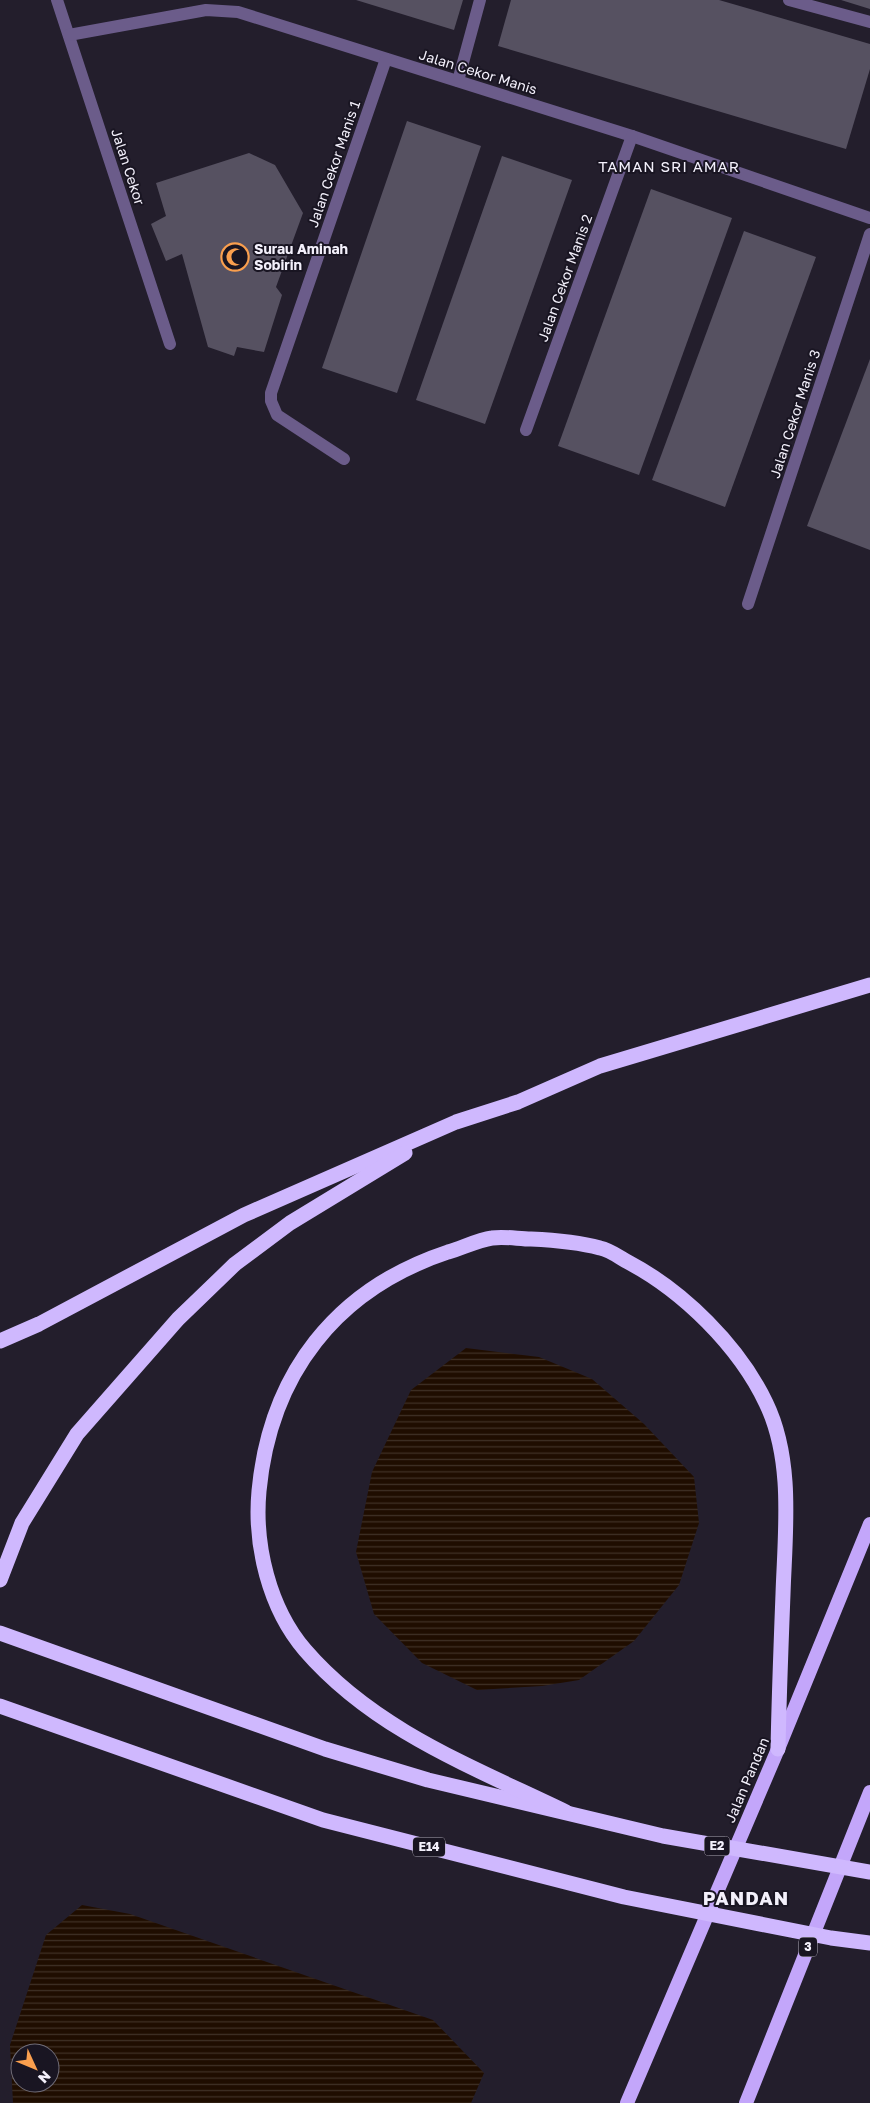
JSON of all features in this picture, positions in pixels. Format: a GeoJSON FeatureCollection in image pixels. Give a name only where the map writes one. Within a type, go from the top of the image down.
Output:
{"type":"FeatureCollection","features":[{"type":"Feature","properties":{"kind":"highway"},"geometry":{"type":"LineString","coordinates":[[0,1341],[39,1324],[244,1215],[456,1122],[518,1102],[600,1066],[870,985]]}},
{"type":"Feature","properties":{"kind":"highway"},"geometry":{"type":"LineString","coordinates":[[0,1580],[22,1523],[77,1434],[178,1319],[236,1264],[290,1223],[456,1122]]}},
{"type":"Feature","properties":{"kind":"highway"},"geometry":{"type":"LineString","coordinates":[[566,1812],[410,1736],[376,1716],[339,1685],[303,1648],[277,1603],[262,1561],[257,1512],[262,1464],[274,1415],[299,1362],[332,1322],[378,1283],[434,1257],[493,1238],[544,1239],[604,1248],[651,1274],[703,1317],[747,1370],[768,1405],[780,1447],[786,1504],[778,1749]]}},
{"type":"Feature","properties":{"kind":"highway","name":"Jalan Pandan"},"geometry":{"type":"LineString","coordinates":[[628,2103],[778,1749],[870,1524]]}},
{"type":"Feature","properties":{"kind":"highway"},"geometry":{"type":"LineString","coordinates":[[0,1632],[325,1749],[428,1780],[566,1812]]}},
{"type":"Feature","properties":{"kind":"highway","name":"E14"},"geometry":{"type":"LineString","coordinates":[[0,1706],[324,1820],[624,1898],[822,1936],[870,1943]]}},
{"type":"Feature","properties":{"kind":"highway","name":"3"},"geometry":{"type":"LineString","coordinates":[[746,2103],[870,1792]]}},
{"type":"Feature","properties":{"kind":"highway","name":"E2"},"geometry":{"type":"LineString","coordinates":[[566,1812],[663,1836],[870,1872]]}},
{"type":"Feature","properties":{"kind":"street","name":"Jalan Cekor"},"geometry":{"type":"LineString","coordinates":[[57,0],[170,344]]}},
{"type":"Feature","properties":{"kind":"street"},"geometry":{"type":"LineString","coordinates":[[458,81],[480,0]]}},
{"type":"Feature","properties":{"kind":"street"},"geometry":{"type":"LineString","coordinates":[[789,0],[870,22]]}},
{"type":"Feature","properties":{"kind":"street","name":"Jalan Cekor Manis"},"geometry":{"type":"LineString","coordinates":[[69,35],[206,10],[238,12],[632,136],[870,218]]}},
{"type":"Feature","properties":{"kind":"street","name":"Jalan Cekor Manis 1"},"geometry":{"type":"LineString","coordinates":[[344,459],[277,415],[271,401],[271,393],[386,59]]}},
{"type":"Feature","properties":{"kind":"street","name":"Jalan Cekor Manis 2"},"geometry":{"type":"LineString","coordinates":[[526,430],[632,136]]}},
{"type":"Feature","properties":{"kind":"street","name":"Jalan Cekor Manis 3"},"geometry":{"type":"LineString","coordinates":[[748,604],[867,251],[870,234]]}},
{"type":"Feature","properties":{"kind":"shaded area"},"geometry":{"type":"Polygon","coordinates":[[[466,1348],[539,1357],[592,1379],[644,1424],[694,1477],[699,1523],[679,1585],[634,1641],[579,1680],[542,1686],[477,1690],[422,1663],[374,1614],[356,1552],[372,1472],[411,1390],[466,1348]]]}},
{"type":"Feature","properties":{"kind":"shaded area"},"geometry":{"type":"Polygon","coordinates":[[[82,1905],[130,1914],[433,2020],[484,2073],[471,2103],[13,2103],[12,2093],[60,2093],[60,2043],[11,2043],[46,1935],[82,1905]]]}},
{"type":"Feature","properties":{"kind":"building"},"geometry":{"type":"Polygon","coordinates":[[[356,0],[463,0],[454,30],[356,0]]]}},
{"type":"Feature","properties":{"kind":"building"},"geometry":{"type":"Polygon","coordinates":[[[511,0],[719,0],[870,44],[870,69],[846,149],[498,46],[511,0]]]}},
{"type":"Feature","properties":{"kind":"building"},"geometry":{"type":"Polygon","coordinates":[[[841,0],[870,0],[870,9],[841,0]]]}},
{"type":"Feature","properties":{"kind":"building"},"geometry":{"type":"Polygon","coordinates":[[[407,121],[481,146],[397,393],[322,368],[407,121]]]}},
{"type":"Feature","properties":{"kind":"building","name":"Surau Aminah Sobirin"},"geometry":{"type":"Polygon","coordinates":[[[249,153],[275,165],[303,213],[276,287],[282,295],[264,352],[237,347],[234,356],[208,347],[182,254],[166,261],[151,224],[166,216],[156,183],[249,153]]]}},
{"type":"Feature","properties":{"kind":"building"},"geometry":{"type":"Polygon","coordinates":[[[502,156],[572,180],[485,424],[416,400],[502,156]]]}},
{"type":"Feature","properties":{"kind":"building"},"geometry":{"type":"Polygon","coordinates":[[[651,189],[732,218],[639,475],[558,446],[651,189]]]}},
{"type":"Feature","properties":{"kind":"building"},"geometry":{"type":"Polygon","coordinates":[[[744,231],[816,257],[725,507],[652,480],[744,231]]]}},
{"type":"Feature","properties":{"kind":"building"},"geometry":{"type":"Polygon","coordinates":[[[870,359],[870,550],[807,526],[870,359]]]}},
{"type":"Feature","properties":{"kind":"place","name":"Surau Aminah Sobirin"},"geometry":{"type":"Point","coordinates":[235,257]}},
{"type":"Feature","properties":{"kind":"district","name":"TAMAN SRI AMAR"},"geometry":{"type":"Point","coordinates":[669,167]}},
{"type":"Feature","properties":{"kind":"district","name":"PANDAN"},"geometry":{"type":"Point","coordinates":[746,1898]}}]}
